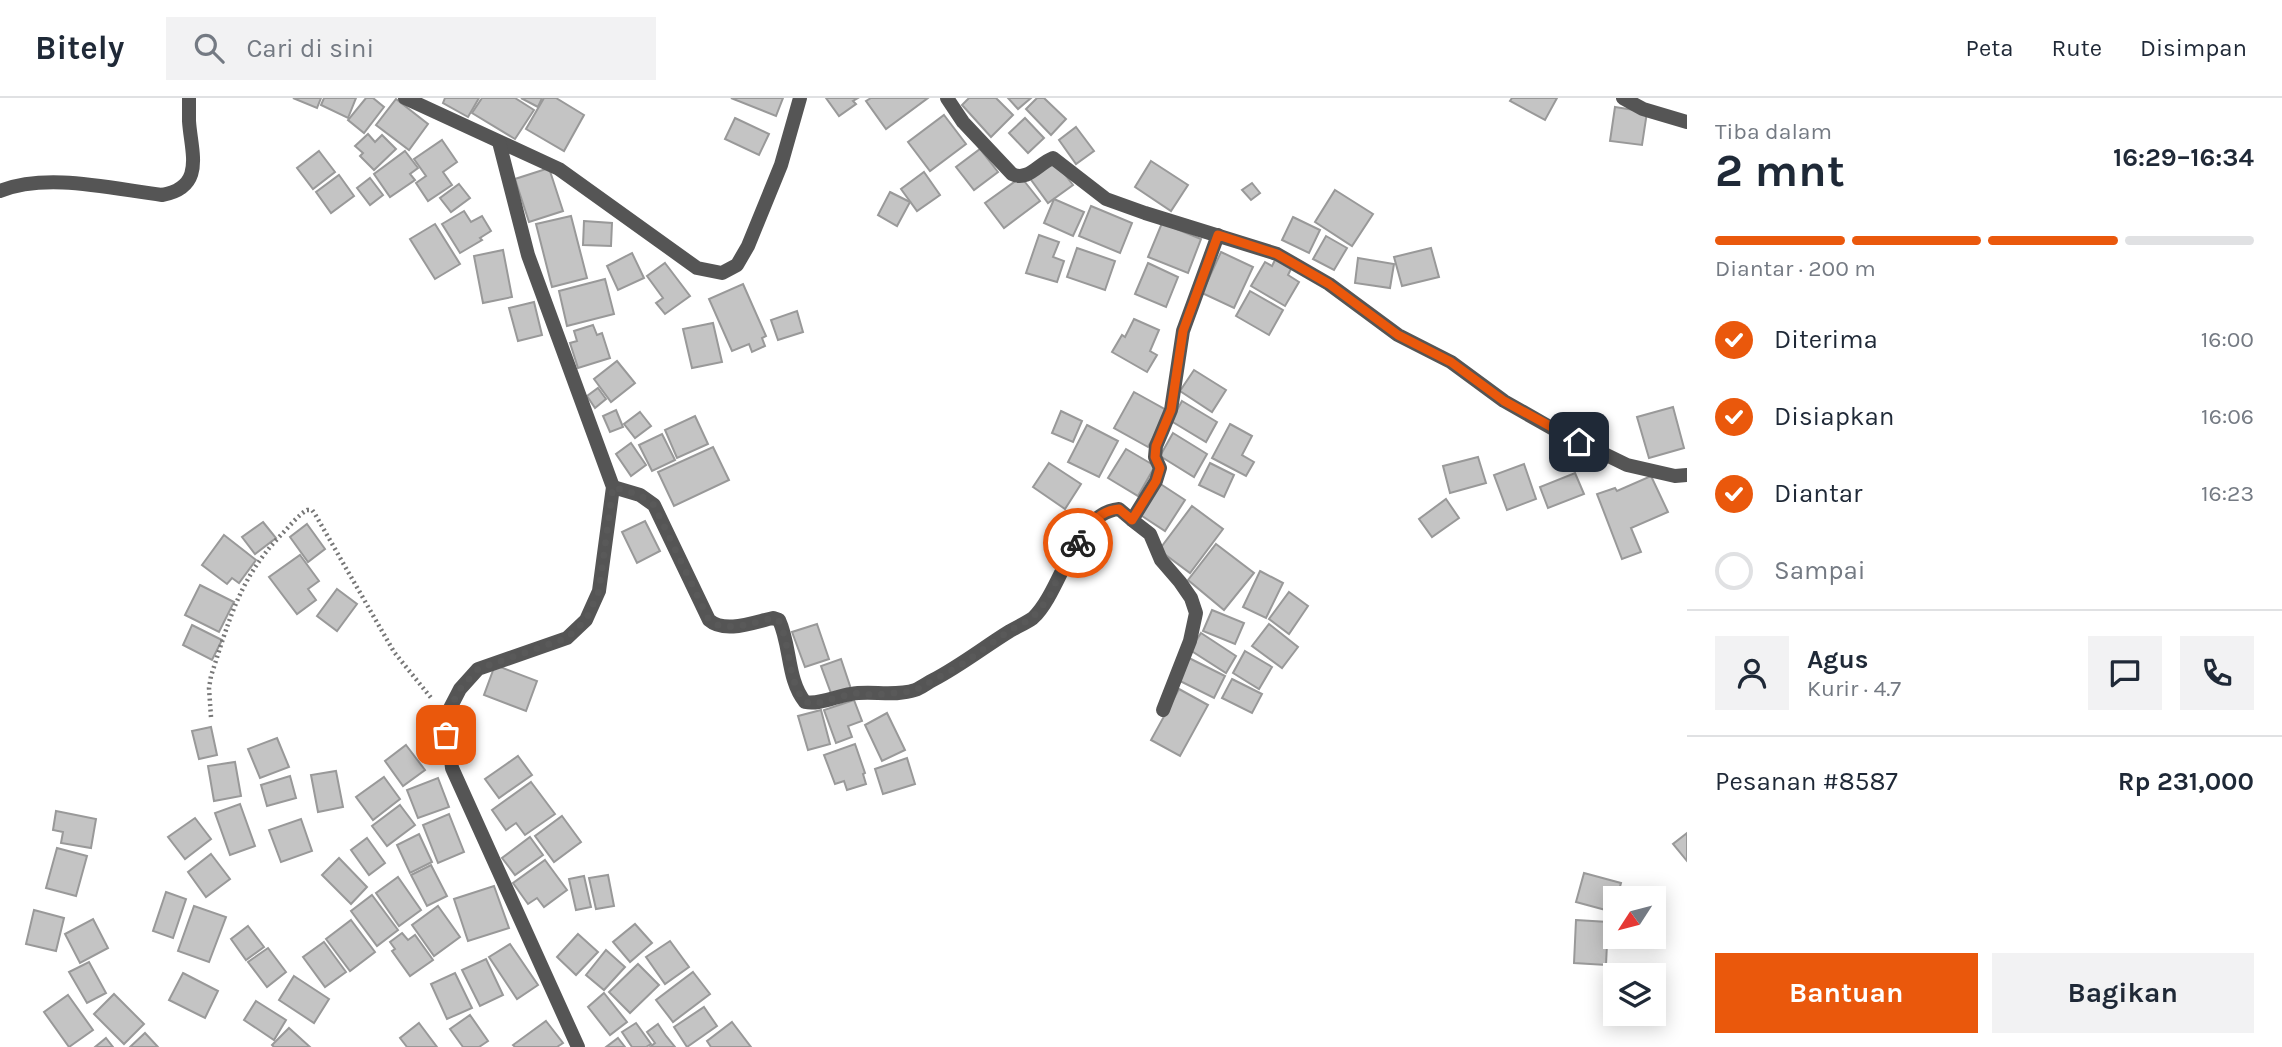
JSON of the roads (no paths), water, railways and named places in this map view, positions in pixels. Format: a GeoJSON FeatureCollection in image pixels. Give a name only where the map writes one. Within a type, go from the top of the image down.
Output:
{"type":"FeatureCollection","features":[{"type":"Feature","properties":{"kind":"street"},"geometry":{"type":"LineString","coordinates":[[0,191],[26,183],[47,181],[162,195],[176,193],[186,184],[192,173],[195,155],[189,122],[189,98]]}},
{"type":"Feature","properties":{"kind":"street"},"geometry":{"type":"LineString","coordinates":[[405,98],[559,169],[697,268],[722,272],[737,265],[748,246],[781,165],[800,98]]}},
{"type":"Feature","properties":{"kind":"street"},"geometry":{"type":"LineString","coordinates":[[947,98],[963,122],[1012,174],[1018,177],[1026,175],[1053,158],[1106,199],[1145,214],[1277,254],[1319,278],[1398,335],[1451,362],[1504,401],[1555,430],[1628,465],[1675,476],[1687,475]]}},
{"type":"Feature","properties":{"kind":"street"},"geometry":{"type":"LineString","coordinates":[[1623,98],[1643,109],[1687,122]]}},
{"type":"Feature","properties":{"kind":"street"},"geometry":{"type":"LineString","coordinates":[[499,142],[528,255],[613,487],[599,591],[586,620],[567,638],[478,669],[460,689],[446,716],[452,768],[578,1047]]}},
{"type":"Feature","properties":{"kind":"street"},"geometry":{"type":"LineString","coordinates":[[1132,520],[1156,481],[1160,468],[1155,457],[1156,446],[1171,410],[1183,331],[1218,235]]}},
{"type":"Feature","properties":{"kind":"street"},"geometry":{"type":"LineString","coordinates":[[613,487],[640,495],[654,505],[709,620],[714,624],[726,626],[773,618],[779,621],[785,632],[797,692],[805,702],[814,704],[854,693],[875,695],[914,691],[961,665],[1032,618],[1049,598],[1062,568],[1097,518],[1107,510],[1119,509],[1150,534],[1161,560],[1191,597],[1196,613],[1190,642],[1163,710]]}}]}
